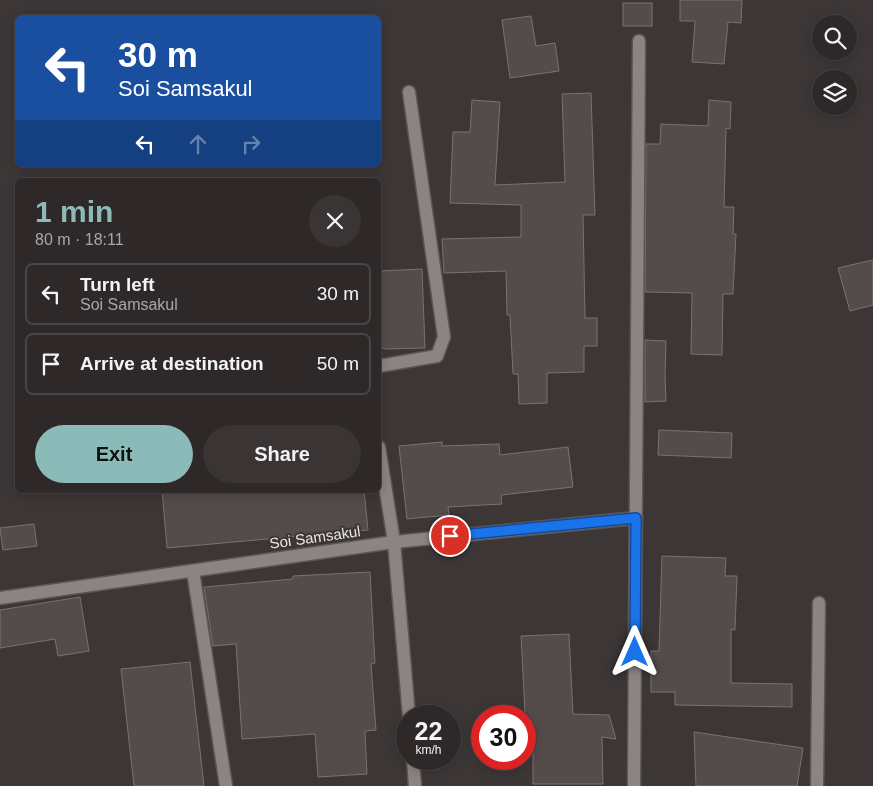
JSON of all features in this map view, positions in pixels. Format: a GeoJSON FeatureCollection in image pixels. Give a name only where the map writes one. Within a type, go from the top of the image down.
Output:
{"type":"FeatureCollection","features":[{"type":"Feature","properties":{"kind":"street"},"geometry":{"type":"LineString","coordinates":[[634,786],[639,41]]}},
{"type":"Feature","properties":{"kind":"street"},"geometry":{"type":"LineString","coordinates":[[381,366],[437,356],[444,337],[409,92]]}},
{"type":"Feature","properties":{"kind":"street"},"geometry":{"type":"LineString","coordinates":[[381,460],[394,542],[408,705]]}},
{"type":"Feature","properties":{"kind":"street","name":"Soi Samsakul"},"geometry":{"type":"LineString","coordinates":[[0,598],[394,542],[636,518]]}},
{"type":"Feature","properties":{"kind":"street"},"geometry":{"type":"LineString","coordinates":[[193,571],[226,786]]}},
{"type":"Feature","properties":{"kind":"street"},"geometry":{"type":"LineString","coordinates":[[817,786],[819,603]]}},
{"type":"Feature","properties":{"kind":"street"},"geometry":{"type":"LineString","coordinates":[[414,770],[415,786]]}},
{"type":"Feature","properties":{"kind":"building"},"geometry":{"type":"Polygon","coordinates":[[[680,0],[742,0],[741,23],[728,22],[724,64],[692,62],[695,21],[680,21],[680,0]]]}},
{"type":"Feature","properties":{"kind":"building"},"geometry":{"type":"Polygon","coordinates":[[[623,3],[652,3],[652,26],[623,26],[623,3]]]}},
{"type":"Feature","properties":{"kind":"building"},"geometry":{"type":"Polygon","coordinates":[[[531,16],[536,46],[555,43],[559,71],[510,78],[502,20],[531,16]]]}},
{"type":"Feature","properties":{"kind":"building"},"geometry":{"type":"Polygon","coordinates":[[[591,93],[595,215],[583,215],[585,318],[597,318],[597,346],[584,346],[584,372],[547,373],[547,403],[519,404],[518,374],[513,374],[510,315],[507,315],[506,271],[444,273],[442,239],[521,237],[521,205],[450,203],[453,132],[470,132],[472,100],[500,102],[495,185],[565,182],[562,94],[591,93]]]}},
{"type":"Feature","properties":{"kind":"building"},"geometry":{"type":"Polygon","coordinates":[[[709,100],[731,102],[730,129],[726,128],[724,207],[734,207],[733,234],[736,234],[733,294],[723,294],[722,355],[691,354],[692,293],[645,292],[646,144],[660,144],[661,124],[708,126],[709,100]]]}},
{"type":"Feature","properties":{"kind":"building"},"geometry":{"type":"Polygon","coordinates":[[[873,260],[873,305],[850,311],[838,268],[873,260]]]}},
{"type":"Feature","properties":{"kind":"building"},"geometry":{"type":"Polygon","coordinates":[[[422,269],[425,348],[381,348],[381,271],[422,269]]]}},
{"type":"Feature","properties":{"kind":"building"},"geometry":{"type":"Polygon","coordinates":[[[645,340],[666,341],[666,401],[645,402],[645,340]]]}},
{"type":"Feature","properties":{"kind":"building"},"geometry":{"type":"Polygon","coordinates":[[[659,430],[732,433],[731,458],[658,455],[659,430]]]}},
{"type":"Feature","properties":{"kind":"building"},"geometry":{"type":"Polygon","coordinates":[[[442,442],[442,446],[499,444],[500,455],[568,447],[573,487],[501,495],[502,504],[448,507],[449,515],[407,519],[399,446],[442,442]]]}},
{"type":"Feature","properties":{"kind":"building"},"geometry":{"type":"Polygon","coordinates":[[[162,493],[364,493],[368,530],[167,548],[162,493]]]}},
{"type":"Feature","properties":{"kind":"building"},"geometry":{"type":"Polygon","coordinates":[[[34,524],[37,546],[3,550],[0,528],[34,524]]]}},
{"type":"Feature","properties":{"kind":"building"},"geometry":{"type":"Polygon","coordinates":[[[662,556],[726,558],[725,576],[737,576],[735,630],[731,629],[731,683],[792,684],[792,707],[675,705],[675,692],[651,692],[651,651],[659,651],[662,556]]]}},
{"type":"Feature","properties":{"kind":"building"},"geometry":{"type":"Polygon","coordinates":[[[370,572],[375,663],[371,664],[376,730],[365,731],[367,774],[318,777],[315,734],[242,739],[236,644],[213,646],[204,587],[293,579],[293,576],[370,572]]]}},
{"type":"Feature","properties":{"kind":"building"},"geometry":{"type":"Polygon","coordinates":[[[80,597],[89,651],[58,656],[55,639],[0,648],[0,610],[80,597]]]}},
{"type":"Feature","properties":{"kind":"building"},"geometry":{"type":"Polygon","coordinates":[[[569,634],[573,714],[609,715],[616,739],[602,737],[603,784],[533,784],[533,770],[536,770],[536,705],[525,705],[521,636],[569,634]]]}},
{"type":"Feature","properties":{"kind":"building"},"geometry":{"type":"Polygon","coordinates":[[[190,662],[204,786],[134,786],[121,669],[190,662]]]}},
{"type":"Feature","properties":{"kind":"building"},"geometry":{"type":"Polygon","coordinates":[[[694,732],[803,748],[797,786],[696,786],[694,732]]]}},
{"type":"Feature","properties":{"kind":"route"},"geometry":{"type":"LineString","coordinates":[[450,536],[636,518],[635,652]]}}]}
